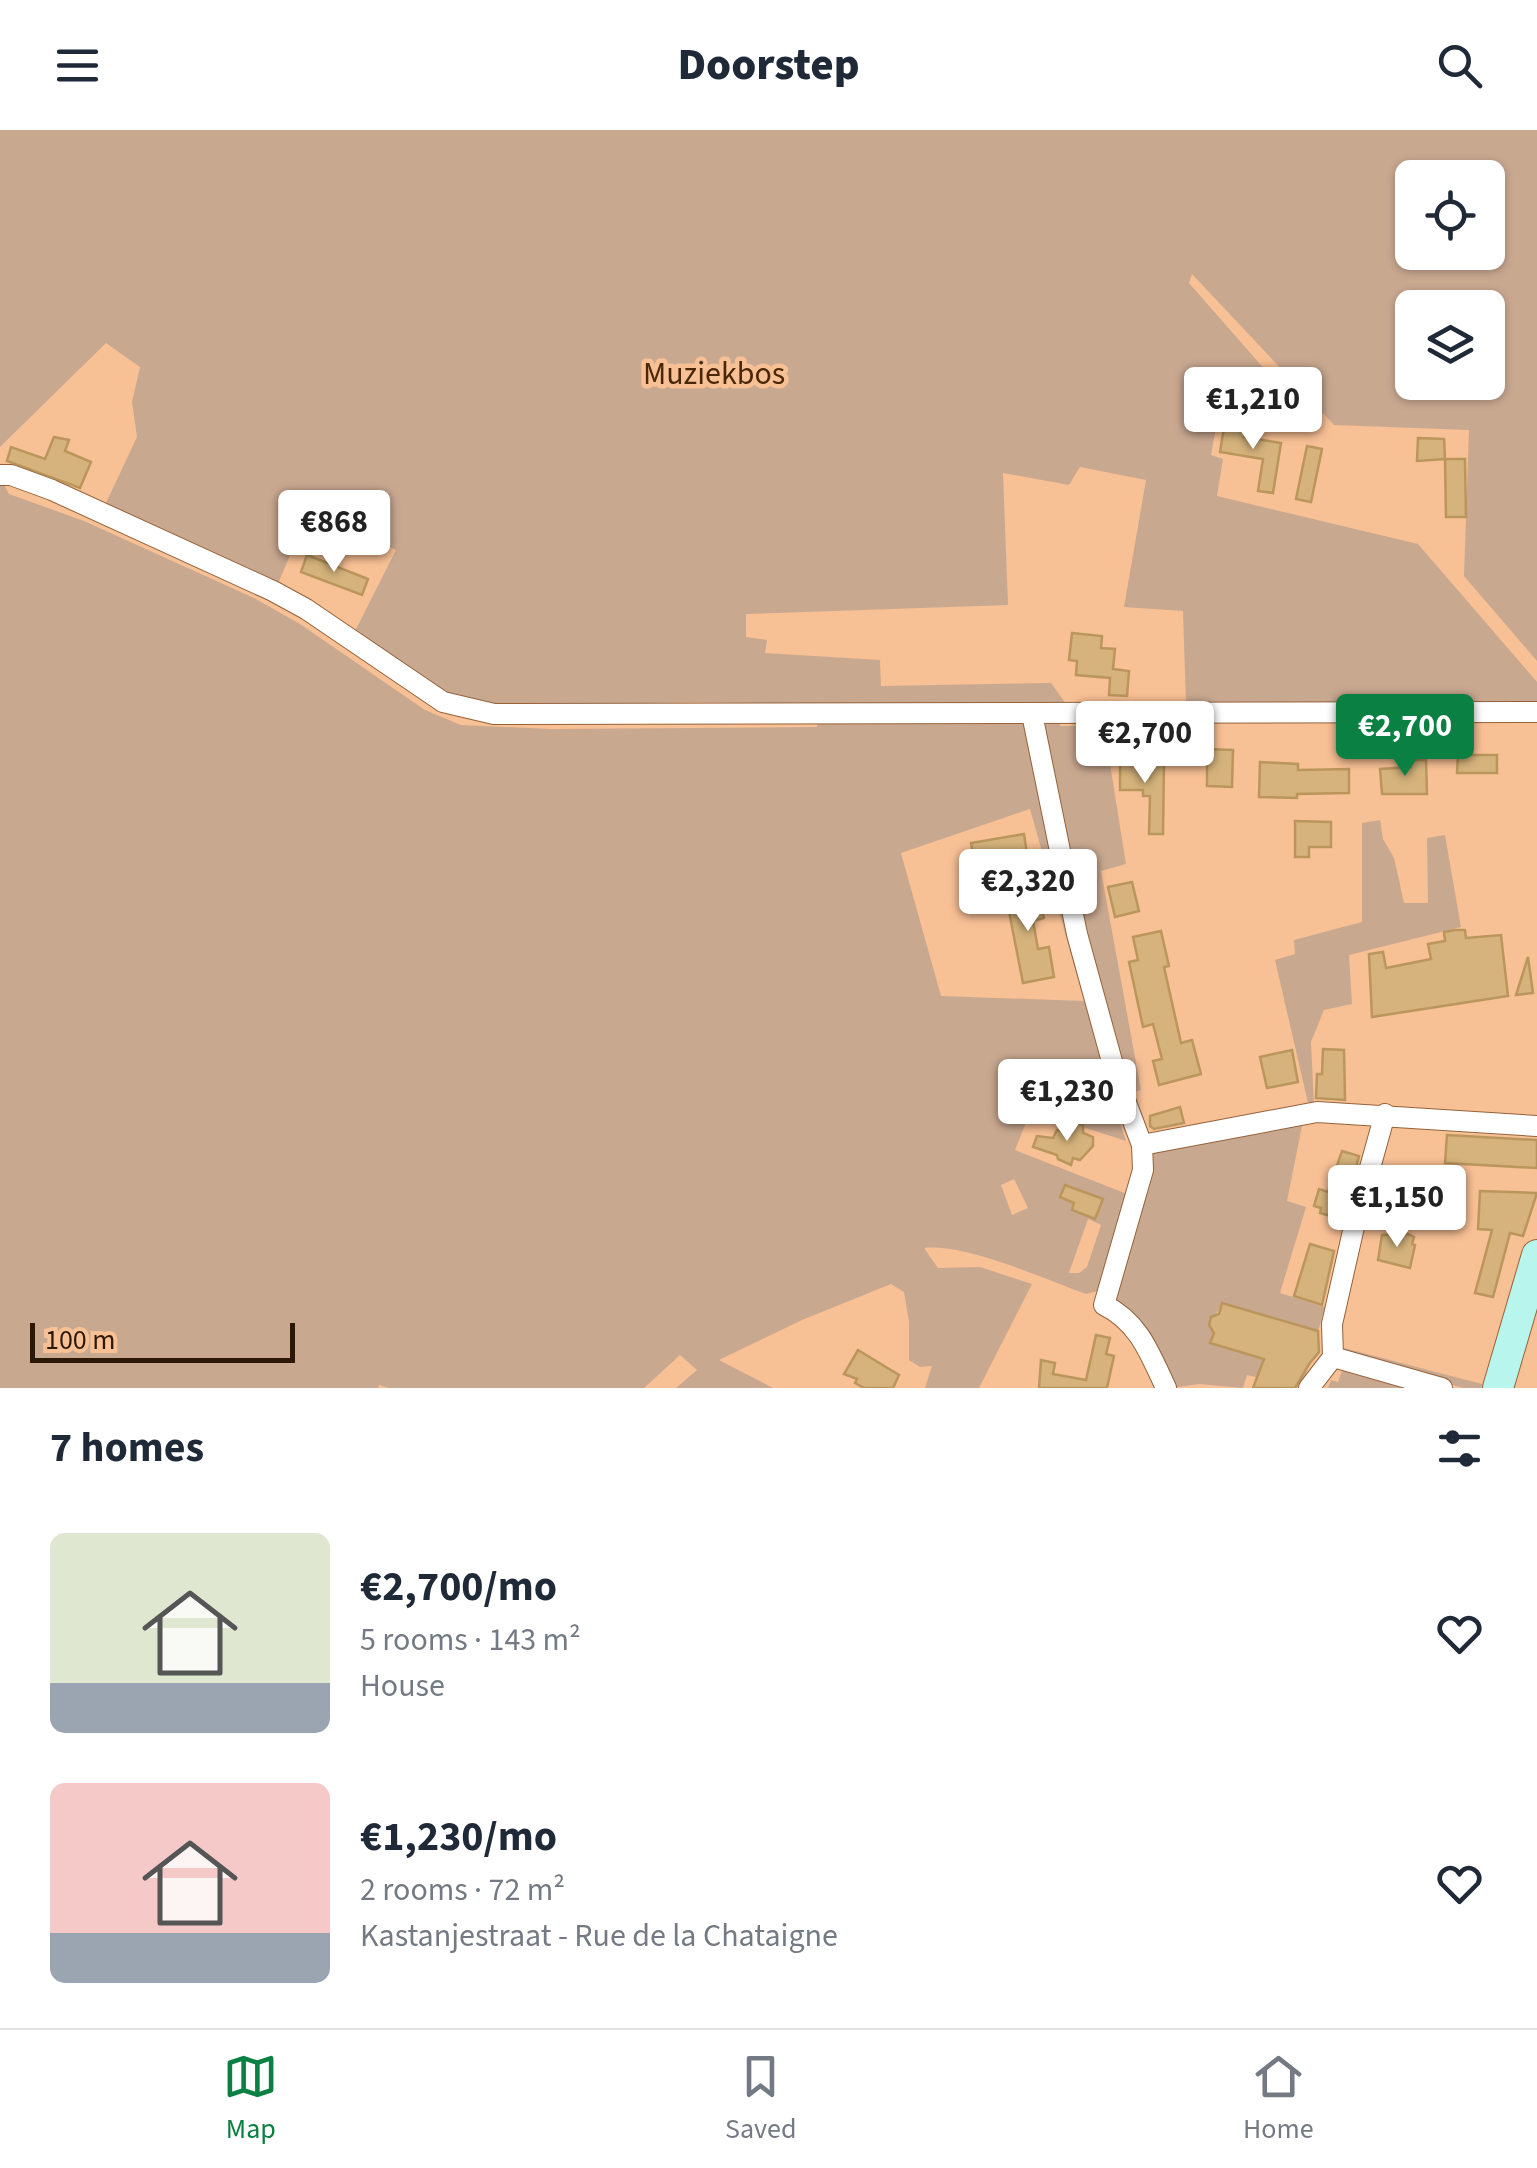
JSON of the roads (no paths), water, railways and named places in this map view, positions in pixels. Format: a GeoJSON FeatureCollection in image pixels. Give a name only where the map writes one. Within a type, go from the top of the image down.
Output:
{"type":"FeatureCollection","features":[{"type":"Feature","properties":{"kind":"main road"},"geometry":{"type":"LineString","coordinates":[[1498,1388],[1537,1255]]}},
{"type":"Feature","properties":{"kind":"street"},"geometry":{"type":"LineString","coordinates":[[0,474],[52,490],[285,597],[425,691],[464,709],[529,715],[1537,712]]}},
{"type":"Feature","properties":{"kind":"street"},"geometry":{"type":"LineString","coordinates":[[1032,714],[1077,934],[1116,1076],[1142,1146],[1143,1170],[1104,1304],[1122,1313],[1136,1327],[1166,1388]]}},
{"type":"Feature","properties":{"kind":"street"},"geometry":{"type":"LineString","coordinates":[[1142,1146],[1317,1112],[1537,1126]]}},
{"type":"Feature","properties":{"kind":"street"},"geometry":{"type":"LineString","coordinates":[[1308,1388],[1333,1357],[1332,1324],[1385,1114]]}},
{"type":"Feature","properties":{"kind":"street"},"geometry":{"type":"LineString","coordinates":[[1333,1357],[1442,1388]]}},
{"type":"Feature","properties":{"kind":"park label","name":"Muziekbos"},"geometry":{"type":"Point","coordinates":[714,373]}}]}
